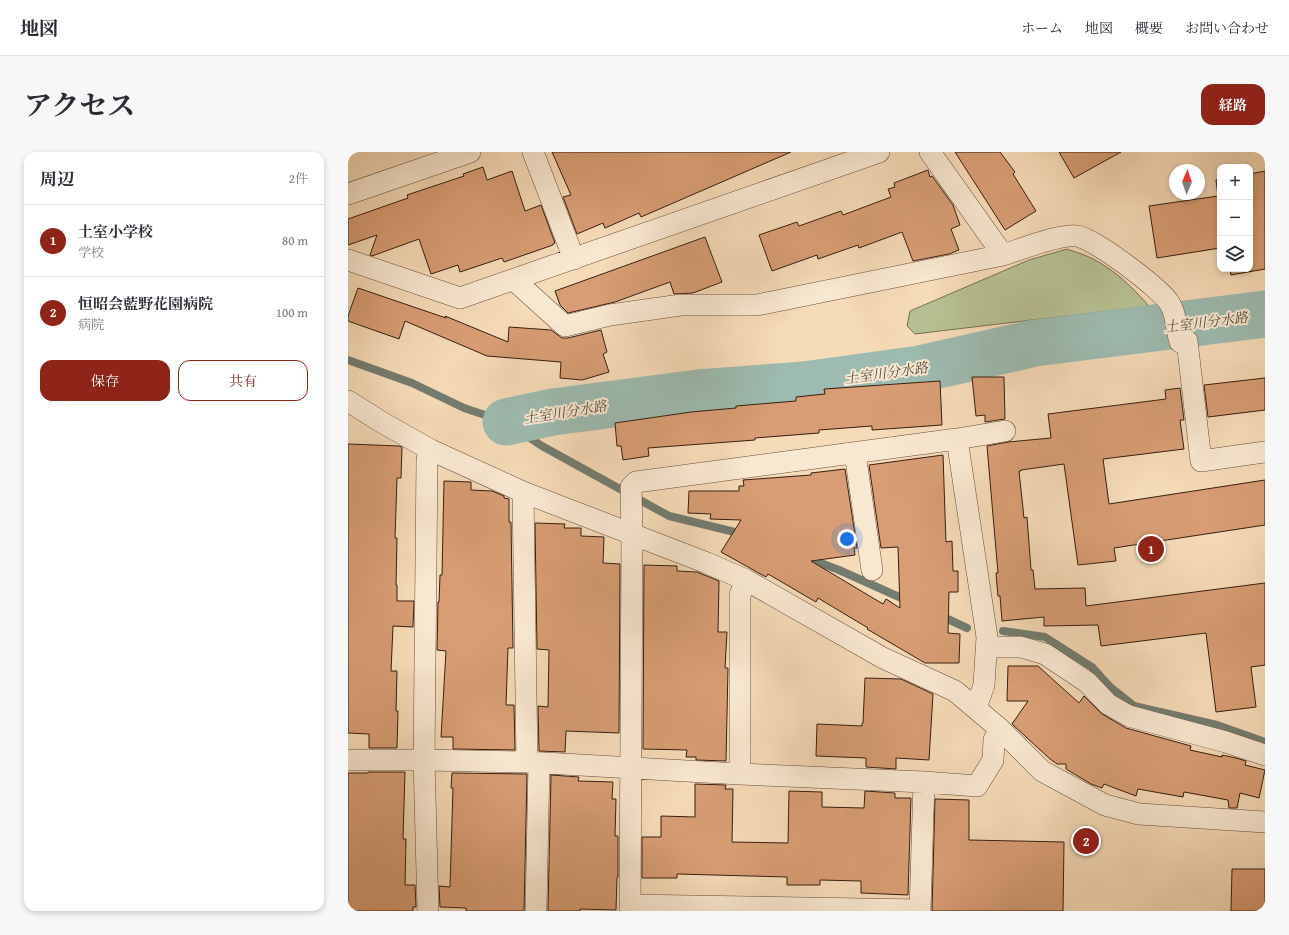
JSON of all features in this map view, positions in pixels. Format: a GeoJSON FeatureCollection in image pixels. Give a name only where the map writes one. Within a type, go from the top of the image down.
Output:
{"type":"FeatureCollection","features":[{"type":"Feature","properties":{"kind":"street"},"geometry":{"type":"LineString","coordinates":[[348,194],[470,152]]}},
{"type":"Feature","properties":{"kind":"street"},"geometry":{"type":"LineString","coordinates":[[533,152],[574,259]]}},
{"type":"Feature","properties":{"kind":"street"},"geometry":{"type":"LineString","coordinates":[[348,260],[460,298],[879,152]]}},
{"type":"Feature","properties":{"kind":"street"},"geometry":{"type":"LineString","coordinates":[[930,152],[1003,255]]}},
{"type":"Feature","properties":{"kind":"street"},"geometry":{"type":"LineString","coordinates":[[514,280],[565,326],[610,315],[681,305],[757,306],[1003,255],[1059,237],[1077,236],[1091,241],[1112,255],[1163,294],[1171,304],[1180,342],[1186,341],[1201,461],[1265,452]]}},
{"type":"Feature","properties":{"kind":"street"},"geometry":{"type":"LineString","coordinates":[[348,401],[431,450],[523,492],[708,563],[746,580],[883,658],[955,691],[1000,729],[1042,771],[1105,805],[1139,814],[1265,822]]}},
{"type":"Feature","properties":{"kind":"street"},"geometry":{"type":"LineString","coordinates":[[924,782],[920,910],[630,908],[631,487],[636,482],[957,439],[1005,431]]}},
{"type":"Feature","properties":{"kind":"street"},"geometry":{"type":"LineString","coordinates":[[957,439],[987,637],[984,685],[976,708]]}},
{"type":"Feature","properties":{"kind":"street"},"geometry":{"type":"LineString","coordinates":[[428,911],[424,760],[427,459],[431,450]]}},
{"type":"Feature","properties":{"kind":"street"},"geometry":{"type":"LineString","coordinates":[[854,453],[872,570]]}},
{"type":"Feature","properties":{"kind":"street"},"geometry":{"type":"LineString","coordinates":[[523,492],[533,763],[536,911]]}},
{"type":"Feature","properties":{"kind":"street"},"geometry":{"type":"LineString","coordinates":[[740,774],[740,595],[746,580]]}},
{"type":"Feature","properties":{"kind":"street"},"geometry":{"type":"LineString","coordinates":[[987,648],[1021,647],[1045,654],[1087,682],[1108,704],[1129,716],[1226,742],[1265,755]]}},
{"type":"Feature","properties":{"kind":"street"},"geometry":{"type":"LineString","coordinates":[[348,760],[424,760],[533,763],[924,782],[977,786],[993,760],[994,740],[1000,729]]}},
{"type":"Feature","properties":{"kind":"green space"},"geometry":{"type":"Polygon","coordinates":[[[1067,249],[1088,257],[1107,267],[1129,285],[1149,306],[915,334],[907,326],[910,311],[1029,260],[1067,249]]]}},
{"type":"Feature","properties":{"kind":"building"},"geometry":{"type":"Polygon","coordinates":[[[552,152],[791,152],[641,217],[639,213],[605,228],[603,223],[577,234],[563,197],[571,195],[552,152]]]}},
{"type":"Feature","properties":{"kind":"building"},"geometry":{"type":"Polygon","coordinates":[[[955,152],[1000,152],[1015,172],[1013,174],[1036,211],[1005,230],[955,152]]]}},
{"type":"Feature","properties":{"kind":"building"},"geometry":{"type":"Polygon","coordinates":[[[1059,152],[1121,152],[1074,178],[1059,152]]]}},
{"type":"Feature","properties":{"kind":"building"},"geometry":{"type":"Polygon","coordinates":[[[483,167],[487,180],[512,171],[525,211],[541,205],[555,243],[553,245],[504,262],[502,258],[460,272],[458,265],[431,274],[419,239],[372,256],[370,255],[377,235],[348,245],[348,219],[408,198],[407,195],[464,176],[463,174],[483,167]]]}},
{"type":"Feature","properties":{"kind":"building"},"geometry":{"type":"Polygon","coordinates":[[[928,170],[930,177],[932,176],[953,205],[960,225],[951,229],[959,250],[949,254],[913,261],[902,232],[859,248],[858,245],[818,259],[817,255],[772,271],[759,235],[797,222],[799,226],[841,211],[843,215],[891,197],[888,189],[895,187],[894,183],[928,170]]]}},
{"type":"Feature","properties":{"kind":"building"},"geometry":{"type":"Polygon","coordinates":[[[1265,171],[1265,269],[1253,271],[1253,200],[1253,173],[1265,171]]]}},
{"type":"Feature","properties":{"kind":"building"},"geometry":{"type":"Polygon","coordinates":[[[1217,196],[1217,248],[1157,258],[1149,206],[1190,200],[1205,200],[1205,198],[1217,196]]]}},
{"type":"Feature","properties":{"kind":"building"},"geometry":{"type":"Polygon","coordinates":[[[705,237],[722,282],[693,293],[674,294],[670,282],[615,302],[568,313],[560,305],[555,291],[705,237]]]}},
{"type":"Feature","properties":{"kind":"building"},"geometry":{"type":"Polygon","coordinates":[[[1230,272],[1248,272],[1231,275],[1230,272]]]}},
{"type":"Feature","properties":{"kind":"building"},"geometry":{"type":"Polygon","coordinates":[[[358,288],[446,318],[445,316],[508,342],[509,327],[551,330],[562,338],[568,338],[601,330],[607,352],[603,354],[609,372],[582,380],[560,378],[561,362],[487,356],[405,321],[399,339],[348,321],[348,316],[358,288]]]}},
{"type":"Feature","properties":{"kind":"building"},"geometry":{"type":"Polygon","coordinates":[[[972,377],[1004,377],[1005,419],[985,422],[985,415],[976,416],[972,377]]]}},
{"type":"Feature","properties":{"kind":"building"},"geometry":{"type":"Polygon","coordinates":[[[1265,378],[1265,410],[1208,417],[1204,385],[1265,378]]]}},
{"type":"Feature","properties":{"kind":"building"},"geometry":{"type":"Polygon","coordinates":[[[940,381],[942,425],[872,430],[872,426],[819,430],[819,433],[755,438],[755,440],[648,448],[649,456],[623,460],[621,446],[617,446],[615,423],[691,412],[736,408],[736,406],[796,401],[796,397],[825,394],[824,389],[940,381]]]}},
{"type":"Feature","properties":{"kind":"building"},"geometry":{"type":"Polygon","coordinates":[[[1180,388],[1184,420],[1180,420],[1184,449],[1103,459],[1109,504],[1265,480],[1265,525],[1114,548],[1116,561],[1078,565],[1064,464],[1021,470],[1019,471],[1024,518],[1027,517],[1031,570],[1033,570],[1035,589],[1085,588],[1086,606],[1265,583],[1265,665],[1251,667],[1256,707],[1216,712],[1206,633],[1101,646],[1098,625],[1044,626],[1044,617],[1002,621],[996,573],[998,573],[987,446],[1008,442],[1051,438],[1048,414],[1166,399],[1165,390],[1180,388]]]}},
{"type":"Feature","properties":{"kind":"building"},"geometry":{"type":"Polygon","coordinates":[[[348,444],[402,447],[401,478],[397,478],[395,538],[397,538],[397,601],[414,601],[413,627],[393,626],[391,671],[397,671],[397,748],[369,748],[369,734],[348,733],[348,444]]]}},
{"type":"Feature","properties":{"kind":"building"},"geometry":{"type":"Polygon","coordinates":[[[943,455],[946,542],[952,541],[953,571],[958,571],[958,592],[949,592],[948,633],[960,634],[959,663],[925,663],[818,598],[816,602],[768,574],[766,577],[721,552],[741,520],[710,519],[711,514],[688,513],[689,491],[739,491],[739,486],[744,486],[743,480],[811,475],[811,473],[845,469],[857,548],[854,548],[855,555],[811,561],[883,604],[886,599],[900,608],[898,547],[881,548],[869,465],[943,455]]]}},
{"type":"Feature","properties":{"kind":"building"},"geometry":{"type":"Polygon","coordinates":[[[444,481],[471,482],[471,490],[492,491],[504,496],[504,498],[509,499],[509,522],[511,522],[513,648],[508,648],[506,705],[514,705],[515,750],[453,749],[453,737],[441,737],[446,651],[437,650],[438,602],[440,575],[442,575],[444,481]]]}},
{"type":"Feature","properties":{"kind":"building"},"geometry":{"type":"Polygon","coordinates":[[[535,523],[565,524],[564,528],[581,528],[581,536],[604,537],[603,563],[620,564],[619,733],[566,731],[565,752],[539,751],[538,706],[548,707],[549,650],[537,649],[535,523]]]}},
{"type":"Feature","properties":{"kind":"building"},"geometry":{"type":"Polygon","coordinates":[[[644,565],[677,566],[677,571],[697,572],[719,581],[718,632],[727,632],[725,668],[728,668],[726,761],[696,760],[696,757],[686,757],[687,750],[643,749],[644,565]]]}},
{"type":"Feature","properties":{"kind":"building"},"geometry":{"type":"Polygon","coordinates":[[[1008,666],[1038,666],[1079,703],[1084,696],[1102,714],[1126,728],[1191,746],[1190,750],[1222,757],[1222,755],[1246,761],[1245,765],[1265,770],[1259,798],[1240,793],[1237,808],[1229,808],[1228,800],[1184,792],[1183,797],[1138,789],[1136,796],[1104,784],[1102,788],[1091,784],[1066,769],[1066,764],[1057,764],[1050,759],[1012,724],[1028,701],[1007,701],[1008,666]]]}},
{"type":"Feature","properties":{"kind":"building"},"geometry":{"type":"Polygon","coordinates":[[[865,678],[901,679],[933,694],[929,760],[896,758],[896,769],[866,767],[866,758],[816,756],[817,724],[862,726],[865,678]]]}},
{"type":"Feature","properties":{"kind":"building"},"geometry":{"type":"Polygon","coordinates":[[[405,772],[403,839],[406,839],[405,885],[415,885],[416,907],[413,907],[413,911],[348,911],[348,773],[405,772]]]}},
{"type":"Feature","properties":{"kind":"building"},"geometry":{"type":"Polygon","coordinates":[[[452,773],[527,774],[524,911],[466,911],[466,908],[440,907],[439,886],[450,887],[453,788],[451,788],[452,773]]]}},
{"type":"Feature","properties":{"kind":"building"},"geometry":{"type":"Polygon","coordinates":[[[551,775],[579,777],[578,781],[613,782],[612,799],[616,799],[615,836],[618,836],[616,910],[580,909],[580,911],[548,911],[551,775]]]}},
{"type":"Feature","properties":{"kind":"building"},"geometry":{"type":"Polygon","coordinates":[[[695,784],[726,785],[725,789],[733,789],[732,842],[788,843],[789,791],[822,792],[822,807],[864,808],[865,791],[895,793],[895,798],[911,798],[908,895],[861,893],[861,881],[820,880],[820,885],[787,885],[787,877],[677,874],[677,878],[642,878],[642,837],[661,837],[661,816],[695,817],[695,784]]]}},
{"type":"Feature","properties":{"kind":"building"},"geometry":{"type":"Polygon","coordinates":[[[935,799],[969,800],[969,840],[1064,842],[1063,911],[932,911],[935,799]]]}},
{"type":"Feature","properties":{"kind":"building"},"geometry":{"type":"Polygon","coordinates":[[[1232,869],[1265,869],[1265,911],[1231,911],[1232,869]]]}},
{"type":"Feature","properties":{"kind":"waterway","name":"土室川分水路"},"geometry":{"type":"LineString","coordinates":[[506,422],[553,412],[698,393],[804,385],[920,369],[1035,343],[1265,314]]}},
{"type":"Feature","properties":{"kind":"waterway"},"geometry":{"type":"LineString","coordinates":[[348,360],[412,383],[464,408],[506,422],[542,446],[669,516],[743,534]]}},
{"type":"Feature","properties":{"kind":"waterway"},"geometry":{"type":"LineString","coordinates":[[805,557],[839,570],[908,601]]}},
{"type":"Feature","properties":{"kind":"waterway"},"geometry":{"type":"LineString","coordinates":[[939,615],[967,628]]}},
{"type":"Feature","properties":{"kind":"waterway"},"geometry":{"type":"LineString","coordinates":[[1003,631],[1045,637],[1092,667],[1110,687],[1134,706],[1217,725],[1265,742]]}},
{"type":"Feature","properties":{"kind":"place","name":"土室小学校"},"geometry":{"type":"Point","coordinates":[1151,549]}},
{"type":"Feature","properties":{"kind":"place","name":"恒昭会藍野花園病院"},"geometry":{"type":"Point","coordinates":[1086,841]}}]}
